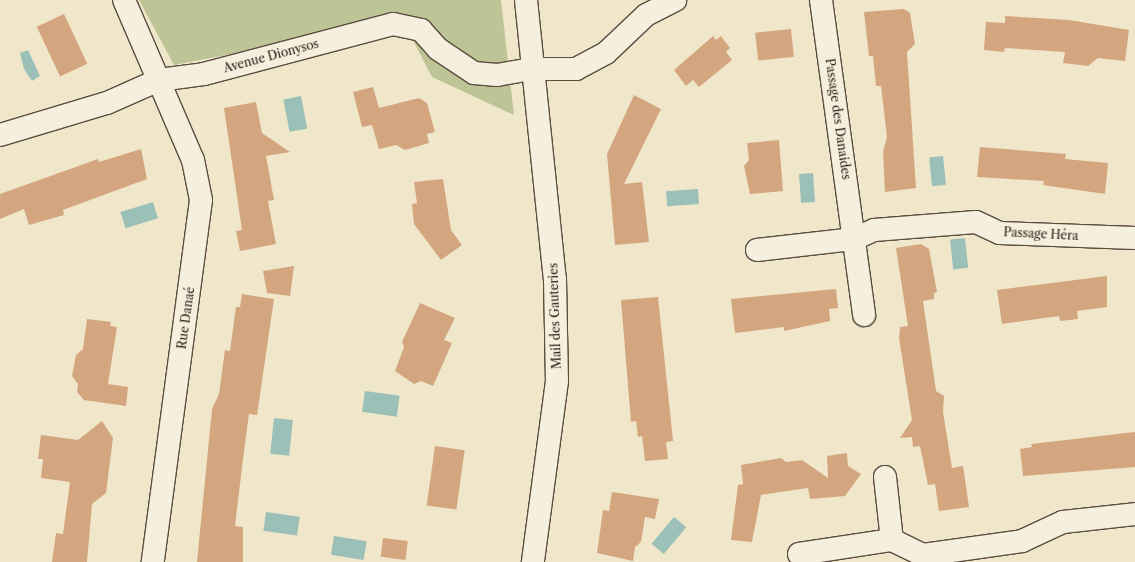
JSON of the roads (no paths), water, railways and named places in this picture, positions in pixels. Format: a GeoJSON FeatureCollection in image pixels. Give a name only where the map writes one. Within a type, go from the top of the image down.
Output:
{"type":"FeatureCollection","features":[{"type":"Feature","properties":{"kind":"street","name":"Rue Danaé"},"geometry":{"type":"LineString","coordinates":[[124,0],[160,80],[199,182],[200,222],[153,562]]}},
{"type":"Feature","properties":{"kind":"street","name":"Mail des Gauteries"},"geometry":{"type":"LineString","coordinates":[[526,0],[532,69],[554,264],[557,381],[533,562]]}},
{"type":"Feature","properties":{"kind":"street","name":"Avenue Dionysos"},"geometry":{"type":"LineString","coordinates":[[0,135],[107,103],[160,80],[204,74],[398,24],[421,30],[438,49],[474,73],[497,75],[532,69],[576,68],[606,53],[646,15],[675,0]]}},
{"type":"Feature","properties":{"kind":"street","name":"Passage des Danaides"},"geometry":{"type":"LineString","coordinates":[[822,0],[864,315]]}},
{"type":"Feature","properties":{"kind":"street","name":"Passage Héra"},"geometry":{"type":"LineString","coordinates":[[854,239],[874,230],[976,222],[1000,233],[1135,238]]}},
{"type":"Feature","properties":{"kind":"street"},"geometry":{"type":"LineString","coordinates":[[757,250],[854,239]]}},
{"type":"Feature","properties":{"kind":"street"},"geometry":{"type":"LineString","coordinates":[[886,477],[892,540]]}},
{"type":"Feature","properties":{"kind":"street"},"geometry":{"type":"LineString","coordinates":[[892,540],[922,555],[1022,541],[1063,522],[1135,514]]}},
{"type":"Feature","properties":{"kind":"street"},"geometry":{"type":"LineString","coordinates":[[800,554],[864,553],[892,540]]}},
{"type":"Feature","properties":{"kind":"water"},"geometry":{"type":"Polygon","coordinates":[[[28,50],[40,76],[32,81],[24,69],[20,53],[28,50]]]}},
{"type":"Feature","properties":{"kind":"water"},"geometry":{"type":"Polygon","coordinates":[[[301,96],[307,128],[290,132],[283,99],[301,96]]]}},
{"type":"Feature","properties":{"kind":"water"},"geometry":{"type":"Polygon","coordinates":[[[943,156],[946,185],[932,186],[929,157],[943,156]]]}},
{"type":"Feature","properties":{"kind":"water"},"geometry":{"type":"Polygon","coordinates":[[[813,173],[815,202],[801,203],[799,174],[813,173]]]}},
{"type":"Feature","properties":{"kind":"water"},"geometry":{"type":"Polygon","coordinates":[[[698,189],[699,204],[667,206],[666,191],[698,189]]]}},
{"type":"Feature","properties":{"kind":"water"},"geometry":{"type":"Polygon","coordinates":[[[153,202],[158,218],[125,228],[120,212],[153,202]]]}},
{"type":"Feature","properties":{"kind":"water"},"geometry":{"type":"Polygon","coordinates":[[[965,238],[968,268],[953,269],[950,240],[965,238]]]}},
{"type":"Feature","properties":{"kind":"water"},"geometry":{"type":"Polygon","coordinates":[[[365,391],[400,396],[397,417],[362,412],[365,391]]]}},
{"type":"Feature","properties":{"kind":"water"},"geometry":{"type":"Polygon","coordinates":[[[274,418],[293,420],[289,456],[270,454],[274,418]]]}},
{"type":"Feature","properties":{"kind":"water"},"geometry":{"type":"Polygon","coordinates":[[[266,512],[300,517],[297,536],[263,531],[266,512]]]}},
{"type":"Feature","properties":{"kind":"water"},"geometry":{"type":"Polygon","coordinates":[[[674,517],[686,527],[664,554],[652,544],[674,517]]]}},
{"type":"Feature","properties":{"kind":"water"},"geometry":{"type":"Polygon","coordinates":[[[334,536],[367,541],[364,560],[331,555],[334,536]]]}}]}
